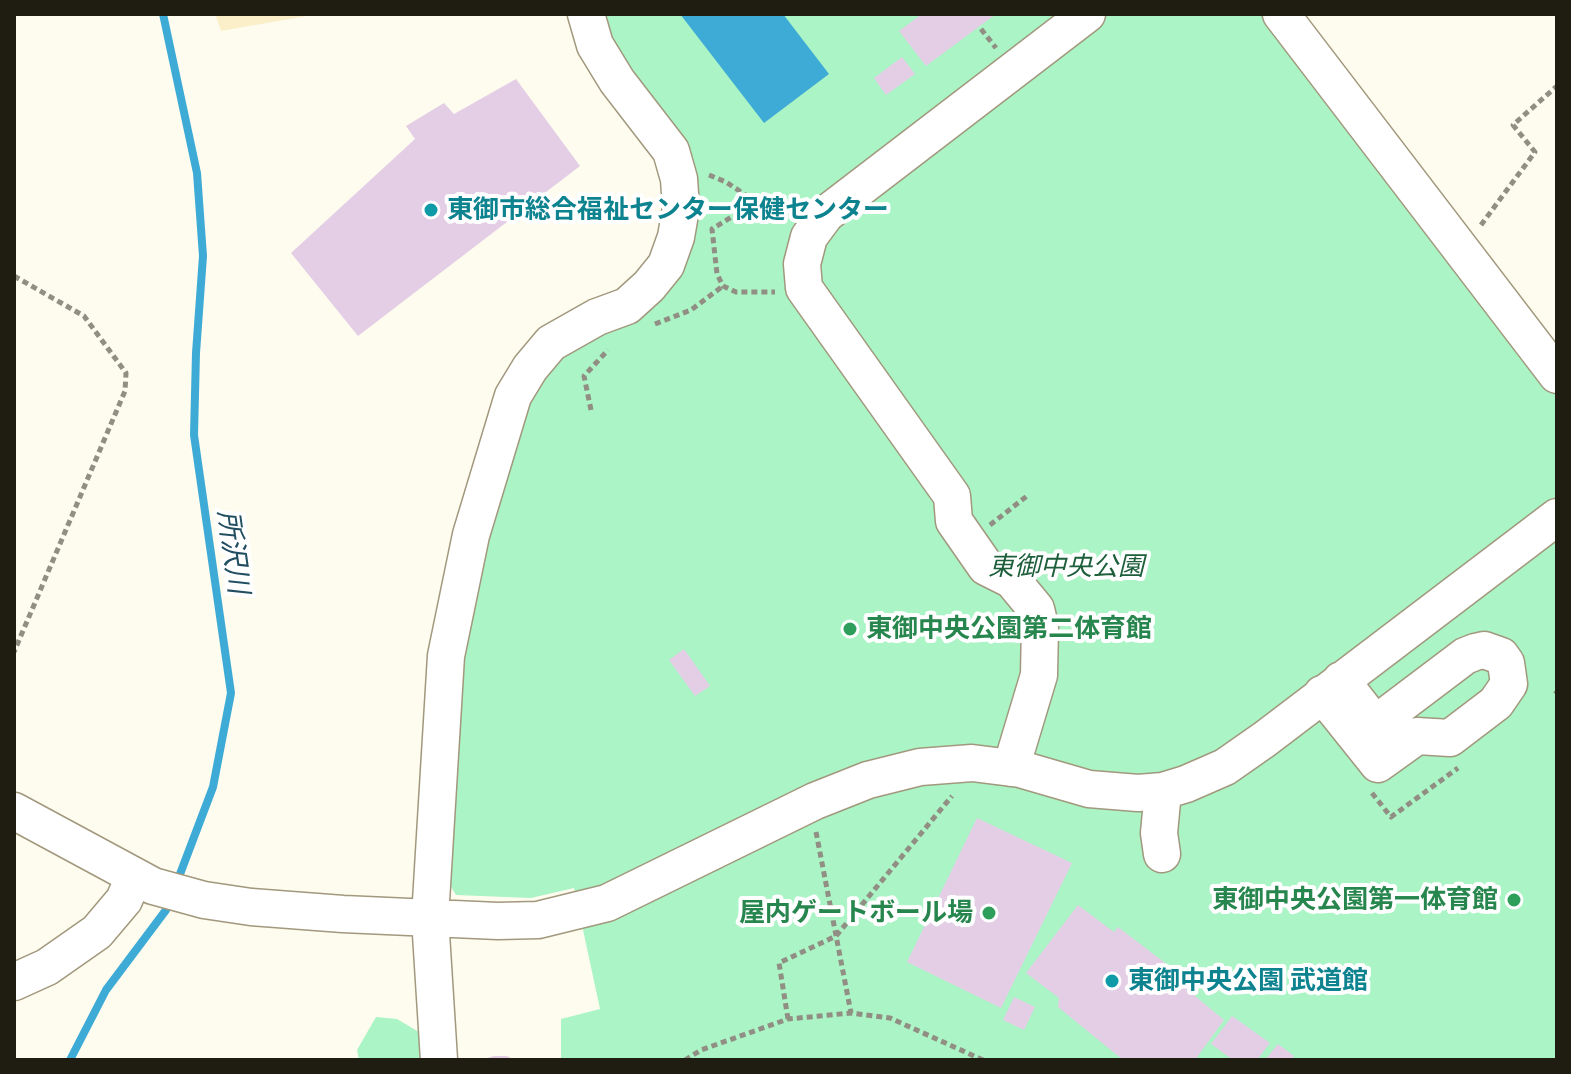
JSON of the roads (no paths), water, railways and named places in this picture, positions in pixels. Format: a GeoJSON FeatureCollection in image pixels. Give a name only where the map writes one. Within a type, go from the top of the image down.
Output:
{"type":"FeatureCollection","features":[{"type":"Feature","properties":{"kind":"street"},"geometry":{"type":"LineString","coordinates":[[439,1060],[430,918],[446,656],[471,535],[513,396],[530,368],[551,343],[597,317],[627,306],[649,286],[666,265],[676,237],[681,208],[679,179],[671,151],[617,81],[595,45],[586,14]]}},
{"type":"Feature","properties":{"kind":"street"},"geometry":{"type":"LineString","coordinates":[[1011,768],[1039,675],[1040,626],[1036,609],[1012,580],[986,567],[954,521],[952,496],[804,288],[802,264],[809,237],[826,214],[1087,14]]}},
{"type":"Feature","properties":{"kind":"street"},"geometry":{"type":"LineString","coordinates":[[1281,14],[1557,375]]}},
{"type":"Feature","properties":{"kind":"street"},"geometry":{"type":"LineString","coordinates":[[14,811],[143,882],[204,900],[251,907],[430,918],[538,920],[604,912],[811,803],[868,780],[920,767],[972,763],[1011,768],[1089,789],[1138,793],[1163,791],[1225,767],[1557,517]]}},
{"type":"Feature","properties":{"kind":"street"},"geometry":{"type":"LineString","coordinates":[[1484,650],[1501,656],[1506,663],[1509,684],[1496,703],[1450,738],[1417,736],[1378,764],[1332,687],[1375,724],[1465,656],[1475,652],[1484,650]]}},
{"type":"Feature","properties":{"kind":"street"},"geometry":{"type":"LineString","coordinates":[[1162,854],[1159,833],[1163,791]]}},
{"type":"Feature","properties":{"kind":"street"},"geometry":{"type":"LineString","coordinates":[[14,982],[47,967],[97,932],[143,882]]}},
{"type":"Feature","properties":{"kind":"water"},"geometry":{"type":"Polygon","coordinates":[[[680,14],[783,14],[829,74],[764,123],[680,14]]]}},
{"type":"Feature","properties":{"kind":"waterway","name":"所沢川"},"geometry":{"type":"LineString","coordinates":[[163,14],[197,173],[203,256],[194,435],[231,693],[213,787],[177,882]]}},
{"type":"Feature","properties":{"kind":"waterway","name":"所沢川"},"geometry":{"type":"LineString","coordinates":[[70,1060],[106,990],[171,899]]}},
{"type":"Feature","properties":{"kind":"place","name":"東御市総合福祉センター保健センター"},"geometry":{"type":"Point","coordinates":[431,210]}},
{"type":"Feature","properties":{"kind":"place","name":"東御中央公園第二体育館"},"geometry":{"type":"Point","coordinates":[850,629]}},
{"type":"Feature","properties":{"kind":"place","name":"東御中央公園第一体育館"},"geometry":{"type":"Point","coordinates":[1514,900]}},
{"type":"Feature","properties":{"kind":"place","name":"屋内ゲートボール場"},"geometry":{"type":"Point","coordinates":[989,913]}},
{"type":"Feature","properties":{"kind":"place","name":"東御中央公園 武道館"},"geometry":{"type":"Point","coordinates":[1112,981]}},
{"type":"Feature","properties":{"kind":"park label","name":"東御中央公園"},"geometry":{"type":"Point","coordinates":[1066,567]}}]}
